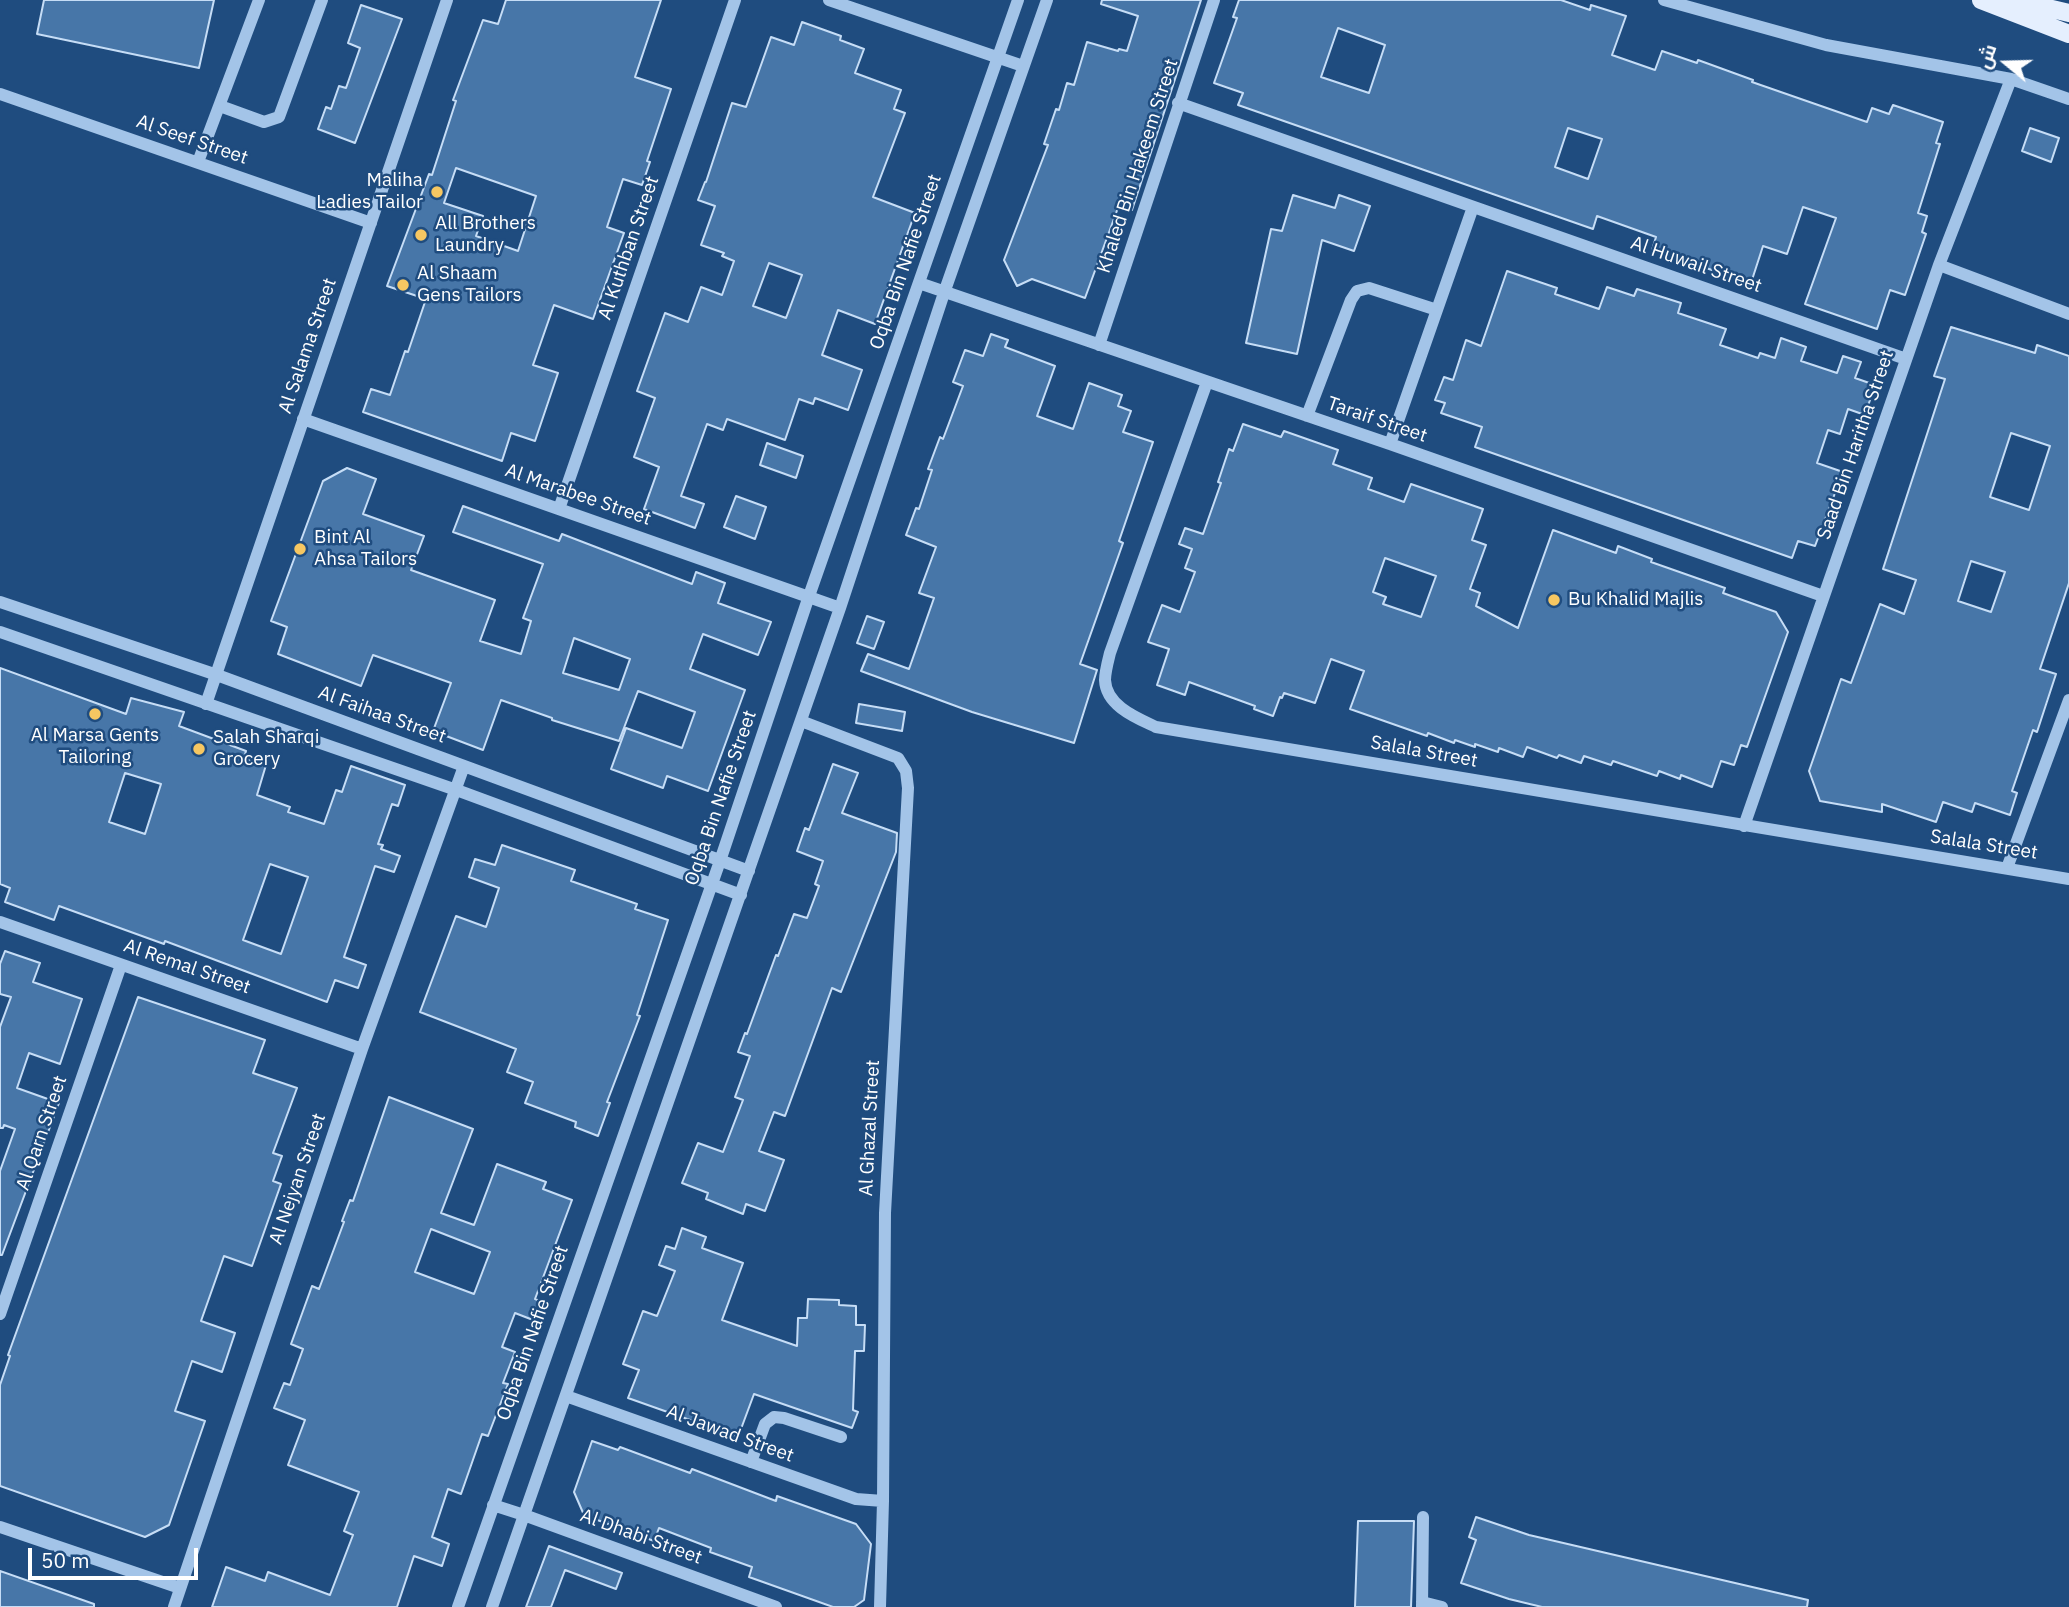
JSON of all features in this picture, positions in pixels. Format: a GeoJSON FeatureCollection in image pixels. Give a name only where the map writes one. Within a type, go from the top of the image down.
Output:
{"type":"FeatureCollection","features":[{"type":"Feature","properties":{"kind":"main road"},"geometry":{"type":"LineString","coordinates":[[1981,0],[2069,34]]}},
{"type":"Feature","properties":{"kind":"main road"},"geometry":{"type":"LineString","coordinates":[[2014,0],[2069,13]]}},
{"type":"Feature","properties":{"kind":"street"},"geometry":{"type":"LineString","coordinates":[[198,162],[259,0]]}},
{"type":"Feature","properties":{"kind":"street"},"geometry":{"type":"LineString","coordinates":[[220,106],[264,122],[279,117],[322,0]]}},
{"type":"Feature","properties":{"kind":"street","name":"Al Salama Street"},"geometry":{"type":"LineString","coordinates":[[206,704],[447,0]]}},
{"type":"Feature","properties":{"kind":"street","name":"Al Kuthban Street"},"geometry":{"type":"LineString","coordinates":[[559,509],[735,0]]}},
{"type":"Feature","properties":{"kind":"street"},"geometry":{"type":"LineString","coordinates":[[829,0],[1023,66]]}},
{"type":"Feature","properties":{"kind":"street","name":"Oqba Bin Nafie Street"},"geometry":{"type":"LineString","coordinates":[[458,1607],[712,885],[809,596],[1018,0]]}},
{"type":"Feature","properties":{"kind":"street"},"geometry":{"type":"LineString","coordinates":[[492,1607],[741,895],[840,608],[944,293],[1047,0]]}},
{"type":"Feature","properties":{"kind":"street","name":"Khaled Bin Hakeem Street"},"geometry":{"type":"LineString","coordinates":[[1099,345],[1214,0]]}},
{"type":"Feature","properties":{"kind":"street"},"geometry":{"type":"LineString","coordinates":[[1664,0],[1826,45],[2011,79],[2069,99]]}},
{"type":"Feature","properties":{"kind":"street","name":"Saad Bin Haritha Street"},"geometry":{"type":"LineString","coordinates":[[1744,826],[1939,265],[2011,79]]}},
{"type":"Feature","properties":{"kind":"street","name":"Al Seef Street"},"geometry":{"type":"LineString","coordinates":[[0,94],[371,223]]}},
{"type":"Feature","properties":{"kind":"street","name":"Al Huwail Street"},"geometry":{"type":"LineString","coordinates":[[1178,103],[1906,359]]}},
{"type":"Feature","properties":{"kind":"street"},"geometry":{"type":"LineString","coordinates":[[1390,444],[1473,206]]}},
{"type":"Feature","properties":{"kind":"street"},"geometry":{"type":"LineString","coordinates":[[1939,265],[2069,314]]}},
{"type":"Feature","properties":{"kind":"street","name":"Taraif Street"},"geometry":{"type":"LineString","coordinates":[[919,283],[1823,596]]}},
{"type":"Feature","properties":{"kind":"street"},"geometry":{"type":"LineString","coordinates":[[1307,416],[1351,300],[1357,291],[1369,288],[1437,310]]}},
{"type":"Feature","properties":{"kind":"street","name":"Salala Street"},"geometry":{"type":"LineString","coordinates":[[1207,382],[1110,653],[1105,682],[1115,701],[1130,715],[1156,727],[2069,878]]}},
{"type":"Feature","properties":{"kind":"street","name":"Al Marabee Street"},"geometry":{"type":"LineString","coordinates":[[303,419],[840,608]]}},
{"type":"Feature","properties":{"kind":"street","name":"Al Faihaa Street"},"geometry":{"type":"LineString","coordinates":[[0,602],[217,675],[749,871]]}},
{"type":"Feature","properties":{"kind":"street"},"geometry":{"type":"LineString","coordinates":[[0,632],[454,789],[741,895]]}},
{"type":"Feature","properties":{"kind":"street"},"geometry":{"type":"LineString","coordinates":[[2007,868],[2069,699]]}},
{"type":"Feature","properties":{"kind":"street","name":"Al Ghazal Street"},"geometry":{"type":"LineString","coordinates":[[801,721],[898,758],[906,771],[907,779],[885,1213],[880,1607]]}},
{"type":"Feature","properties":{"kind":"street","name":"Al Nejyan Street"},"geometry":{"type":"LineString","coordinates":[[174,1607],[362,1049],[464,766]]}},
{"type":"Feature","properties":{"kind":"street","name":"Al Remal Street"},"geometry":{"type":"LineString","coordinates":[[0,922],[362,1049]]}},
{"type":"Feature","properties":{"kind":"street","name":"Al Qarn Street"},"geometry":{"type":"LineString","coordinates":[[0,1314],[121,965]]}},
{"type":"Feature","properties":{"kind":"street","name":"Al Jawad Street"},"geometry":{"type":"LineString","coordinates":[[566,1396],[856,1499],[883,1501]]}},
{"type":"Feature","properties":{"kind":"street"},"geometry":{"type":"LineString","coordinates":[[751,1462],[765,1424],[774,1417],[841,1437]]}},
{"type":"Feature","properties":{"kind":"street","name":"Al Dhabi Street"},"geometry":{"type":"LineString","coordinates":[[492,1505],[776,1607]]}},
{"type":"Feature","properties":{"kind":"street"},"geometry":{"type":"LineString","coordinates":[[1423,1517],[1422,1604],[1442,1607]]}},
{"type":"Feature","properties":{"kind":"street"},"geometry":{"type":"LineString","coordinates":[[0,1527],[180,1588]]}},
{"type":"Feature","properties":{"kind":"building"},"geometry":{"type":"Polygon","coordinates":[[[44,0],[214,0],[199,68],[37,34],[44,0]]]}},
{"type":"Feature","properties":{"kind":"building"},"geometry":{"type":"Polygon","coordinates":[[[506,0],[661,0],[635,77],[671,89],[647,161],[650,162],[642,185],[623,179],[607,227],[624,233],[593,319],[554,305],[533,365],[558,373],[535,441],[511,433],[502,461],[363,412],[371,389],[390,395],[405,351],[408,352],[426,299],[387,286],[429,174],[432,175],[456,101],[453,100],[483,20],[498,24],[506,0]],[[456,168],[444,203],[483,216],[476,236],[518,251],[536,196],[456,168]]]}},
{"type":"Feature","properties":{"kind":"building"},"geometry":{"type":"Polygon","coordinates":[[[1102,0],[1201,0],[1132,210],[1119,205],[1085,298],[1032,279],[1017,286],[1004,260],[1048,145],[1044,144],[1056,109],[1059,110],[1067,83],[1074,85],[1087,42],[1127,51],[1138,16],[1101,4],[1102,0]]]}},
{"type":"Feature","properties":{"kind":"building"},"geometry":{"type":"Polygon","coordinates":[[[1239,0],[1561,0],[1590,10],[1591,5],[1626,16],[1612,55],[1655,70],[1662,51],[1697,63],[1698,60],[1867,122],[1872,108],[1889,114],[1893,105],[1943,122],[1936,143],[1940,144],[1918,213],[1927,216],[1922,232],[1926,234],[1905,295],[1890,290],[1877,329],[1805,304],[1836,218],[1803,207],[1787,254],[1763,246],[1751,283],[1652,250],[1656,237],[1597,216],[1593,229],[1238,105],[1243,93],[1214,83],[1237,18],[1233,17],[1239,0]],[[1338,28],[1321,77],[1369,93],[1385,45],[1338,28]],[[1568,128],[1555,167],[1588,179],[1602,139],[1568,128]]]}},
{"type":"Feature","properties":{"kind":"building"},"geometry":{"type":"Polygon","coordinates":[[[361,5],[402,19],[355,143],[318,129],[326,107],[331,109],[339,86],[346,88],[360,48],[348,43],[361,5]]]}},
{"type":"Feature","properties":{"kind":"building"},"geometry":{"type":"Polygon","coordinates":[[[802,22],[841,36],[840,40],[864,49],[855,73],[901,90],[894,109],[905,113],[873,197],[915,213],[875,324],[838,310],[822,355],[862,370],[848,410],[815,398],[813,404],[799,399],[785,440],[727,419],[723,430],[707,424],[681,496],[704,504],[695,528],[644,509],[659,467],[634,457],[655,398],[637,391],[665,313],[688,322],[701,287],[722,295],[734,261],[722,256],[724,253],[701,245],[715,206],[698,200],[732,103],[746,107],[771,37],[794,45],[802,22]],[[769,263],[753,306],[786,318],[802,275],[769,263]]]}},
{"type":"Feature","properties":{"kind":"building"},"geometry":{"type":"Polygon","coordinates":[[[2030,128],[2059,138],[2051,162],[2022,151],[2030,128]]]}},
{"type":"Feature","properties":{"kind":"building"},"geometry":{"type":"Polygon","coordinates":[[[1293,195],[1335,208],[1339,195],[1370,206],[1354,251],[1322,240],[1297,354],[1246,343],[1271,229],[1282,231],[1293,195]]]}},
{"type":"Feature","properties":{"kind":"building"},"geometry":{"type":"Polygon","coordinates":[[[1507,271],[1557,288],[1555,294],[1599,309],[1607,287],[1634,296],[1637,289],[1681,303],[1678,313],[1726,329],[1720,345],[1758,358],[1760,353],[1775,358],[1781,338],[1806,347],[1801,361],[1837,373],[1843,356],[1861,362],[1855,378],[1875,385],[1865,415],[1848,409],[1840,434],[1828,430],[1817,463],[1843,472],[1815,546],[1798,541],[1792,558],[1475,447],[1482,427],[1441,413],[1445,403],[1435,400],[1444,377],[1453,380],[1466,340],[1481,346],[1507,271]]]}},
{"type":"Feature","properties":{"kind":"building"},"geometry":{"type":"Polygon","coordinates":[[[1951,327],[2035,353],[2037,345],[2069,356],[2069,583],[2040,669],[2056,674],[2037,732],[2033,730],[2012,791],[2017,793],[2010,815],[1975,803],[1972,812],[1943,802],[1936,822],[1882,804],[1882,812],[1820,801],[1809,771],[1841,679],[1851,683],[1880,604],[1904,614],[1916,580],[1883,569],[1945,379],[1934,376],[1951,327]],[[2011,433],[1990,497],[2029,510],[2050,446],[2011,433]],[[1971,561],[1958,601],[1991,612],[2005,572],[1971,561]]]}},
{"type":"Feature","properties":{"kind":"building"},"geometry":{"type":"Polygon","coordinates":[[[991,334],[1008,340],[1005,347],[1055,366],[1037,416],[1073,429],[1089,383],[1122,395],[1118,406],[1131,411],[1123,432],[1153,442],[1119,541],[1123,543],[1080,664],[1097,670],[1074,743],[972,712],[861,671],[868,654],[909,669],[934,598],[919,593],[936,547],[906,535],[916,508],[919,509],[932,470],[928,469],[940,437],[943,439],[963,386],[953,382],[965,350],[983,356],[991,334]]]}},
{"type":"Feature","properties":{"kind":"building"},"geometry":{"type":"Polygon","coordinates":[[[1243,424],[1281,437],[1284,431],[1338,450],[1333,464],[1372,478],[1368,489],[1404,502],[1411,484],[1483,509],[1472,540],[1486,545],[1470,589],[1480,593],[1476,606],[1518,628],[1553,530],[1616,553],[1618,546],[1652,559],[1651,562],[1725,588],[1723,593],[1776,612],[1788,632],[1747,747],[1741,745],[1734,765],[1721,761],[1712,787],[1681,775],[1680,779],[1659,771],[1657,776],[1613,761],[1611,765],[1584,756],[1581,763],[1527,747],[1523,757],[1499,748],[1498,752],[1475,744],[1475,747],[1455,740],[1454,743],[1350,709],[1364,671],[1331,659],[1315,703],[1284,693],[1273,716],[1254,709],[1255,706],[1189,682],[1185,695],[1157,685],[1169,649],[1148,642],[1162,605],[1180,612],[1195,572],[1185,568],[1192,549],[1179,544],[1185,528],[1203,534],[1221,483],[1218,482],[1229,449],[1233,451],[1243,424]],[[1385,558],[1373,592],[1386,597],[1383,604],[1421,617],[1436,576],[1385,558]]]}},
{"type":"Feature","properties":{"kind":"building"},"geometry":{"type":"Polygon","coordinates":[[[767,443],[803,456],[796,478],[760,465],[767,443]]]}},
{"type":"Feature","properties":{"kind":"building"},"geometry":{"type":"Polygon","coordinates":[[[347,468],[376,479],[363,514],[424,536],[411,570],[495,600],[480,641],[521,654],[531,621],[523,618],[543,564],[453,532],[463,506],[559,541],[562,534],[692,584],[696,572],[725,583],[718,603],[771,622],[758,655],[703,634],[690,669],[745,690],[708,791],[667,776],[663,788],[611,769],[626,728],[682,748],[695,712],[638,691],[619,741],[552,720],[501,700],[483,750],[433,731],[451,683],[373,655],[361,686],[278,654],[287,627],[271,621],[323,481],[347,468]],[[574,638],[563,673],[619,690],[630,659],[574,638]]]}},
{"type":"Feature","properties":{"kind":"building"},"geometry":{"type":"Polygon","coordinates":[[[736,496],[766,507],[755,539],[724,527],[736,496]]]}},
{"type":"Feature","properties":{"kind":"building"},"geometry":{"type":"Polygon","coordinates":[[[867,616],[884,622],[874,649],[857,643],[867,616]]]}},
{"type":"Feature","properties":{"kind":"building"},"geometry":{"type":"Polygon","coordinates":[[[0,668],[126,714],[131,698],[184,712],[179,726],[246,751],[244,758],[266,765],[257,795],[290,807],[288,812],[324,824],[336,790],[342,792],[351,766],[405,785],[398,806],[392,804],[378,844],[383,845],[381,849],[400,856],[394,872],[375,866],[344,957],[366,965],[358,988],[335,980],[327,1002],[165,941],[164,944],[59,906],[54,920],[5,902],[10,888],[0,884],[0,668]],[[125,773],[109,822],[145,834],[161,784],[125,773]],[[270,864],[243,940],[281,954],[308,877],[270,864]]]}},
{"type":"Feature","properties":{"kind":"building"},"geometry":{"type":"Polygon","coordinates":[[[859,704],[905,712],[902,731],[856,723],[859,704]]]}},
{"type":"Feature","properties":{"kind":"building"},"geometry":{"type":"Polygon","coordinates":[[[833,764],[858,773],[842,813],[897,833],[896,852],[841,992],[832,988],[785,1116],[774,1112],[759,1151],[784,1160],[765,1211],[746,1204],[743,1214],[706,1199],[708,1193],[682,1183],[698,1143],[723,1152],[743,1100],[735,1097],[750,1056],[738,1052],[794,914],[807,918],[819,886],[815,884],[823,861],[797,851],[805,828],[809,830],[833,764]]]}},
{"type":"Feature","properties":{"kind":"building"},"geometry":{"type":"Polygon","coordinates":[[[502,845],[575,870],[571,881],[637,904],[635,909],[668,920],[637,1015],[640,1016],[607,1102],[610,1103],[598,1136],[575,1127],[576,1122],[525,1103],[533,1082],[507,1072],[516,1049],[420,1012],[456,916],[486,927],[499,888],[469,877],[475,859],[495,865],[502,845]]]}},
{"type":"Feature","properties":{"kind":"building"},"geometry":{"type":"Polygon","coordinates":[[[5,951],[40,963],[33,982],[82,999],[60,1064],[29,1053],[17,1088],[59,1103],[0,1255],[0,1171],[15,1129],[4,1125],[0,1128],[0,1027],[11,997],[0,994],[0,964],[5,951]]]}},
{"type":"Feature","properties":{"kind":"building"},"geometry":{"type":"Polygon","coordinates":[[[138,997],[265,1040],[253,1073],[297,1088],[273,1153],[282,1156],[273,1181],[281,1184],[252,1266],[224,1256],[201,1321],[235,1333],[222,1372],[192,1361],[175,1411],[205,1421],[169,1525],[145,1537],[0,1486],[0,1385],[10,1356],[8,1355],[138,997]]]}},
{"type":"Feature","properties":{"kind":"building"},"geometry":{"type":"Polygon","coordinates":[[[389,1097],[473,1129],[441,1213],[474,1225],[497,1164],[546,1182],[543,1189],[572,1200],[535,1299],[540,1301],[533,1320],[515,1313],[502,1347],[515,1352],[503,1383],[508,1384],[488,1436],[482,1434],[461,1494],[448,1489],[432,1537],[449,1544],[442,1566],[414,1556],[397,1607],[212,1607],[226,1567],[265,1581],[268,1572],[330,1595],[353,1535],[344,1531],[359,1492],[288,1465],[305,1420],[274,1408],[284,1383],[290,1385],[303,1349],[291,1344],[312,1286],[319,1289],[350,1200],[353,1201],[389,1097]],[[431,1229],[415,1272],[474,1294],[490,1252],[431,1229]]]}},
{"type":"Feature","properties":{"kind":"building"},"geometry":{"type":"Polygon","coordinates":[[[682,1228],[706,1237],[702,1248],[743,1263],[722,1320],[797,1346],[798,1318],[807,1318],[808,1299],[839,1300],[839,1305],[856,1306],[856,1325],[865,1325],[864,1351],[855,1351],[853,1410],[858,1412],[852,1428],[754,1394],[738,1437],[628,1398],[639,1370],[623,1364],[643,1311],[657,1316],[675,1271],[659,1265],[666,1246],[675,1249],[682,1228]]]}},
{"type":"Feature","properties":{"kind":"building"},"geometry":{"type":"Polygon","coordinates":[[[592,1441],[618,1450],[620,1447],[690,1473],[692,1469],[776,1501],[777,1496],[856,1524],[871,1544],[864,1600],[854,1607],[833,1607],[749,1577],[752,1567],[710,1552],[711,1548],[659,1528],[654,1541],[584,1515],[574,1492],[592,1441]]]}},
{"type":"Feature","properties":{"kind":"building"},"geometry":{"type":"Polygon","coordinates":[[[1476,1517],[1529,1535],[1808,1600],[1807,1607],[1542,1607],[1509,1599],[1461,1583],[1476,1540],[1469,1537],[1476,1517]]]}},
{"type":"Feature","properties":{"kind":"building"},"geometry":{"type":"Polygon","coordinates":[[[1358,1521],[1414,1521],[1411,1607],[1355,1607],[1358,1521]]]}},
{"type":"Feature","properties":{"kind":"building"},"geometry":{"type":"Polygon","coordinates":[[[549,1546],[622,1573],[616,1589],[565,1570],[551,1607],[526,1607],[549,1546]]]}},
{"type":"Feature","properties":{"kind":"building"},"geometry":{"type":"Polygon","coordinates":[[[0,1571],[94,1604],[94,1607],[0,1607],[0,1571]]]}},
{"type":"Feature","properties":{"kind":"place","name":"Maliha Ladies Tailor"},"geometry":{"type":"Point","coordinates":[437,192]}},
{"type":"Feature","properties":{"kind":"place","name":"All Brothers Laundry"},"geometry":{"type":"Point","coordinates":[421,235]}},
{"type":"Feature","properties":{"kind":"place","name":"Al Shaam Gens Tailors"},"geometry":{"type":"Point","coordinates":[403,285]}},
{"type":"Feature","properties":{"kind":"place","name":"Bint Al Ahsa Tailors"},"geometry":{"type":"Point","coordinates":[300,549]}},
{"type":"Feature","properties":{"kind":"place","name":"Bu Khalid Majlis"},"geometry":{"type":"Point","coordinates":[1554,600]}},
{"type":"Feature","properties":{"kind":"place","name":"Al Marsa Gents Tailoring"},"geometry":{"type":"Point","coordinates":[95,714]}},
{"type":"Feature","properties":{"kind":"place","name":"Salah Sharqi Grocery"},"geometry":{"type":"Point","coordinates":[199,749]}}]}
